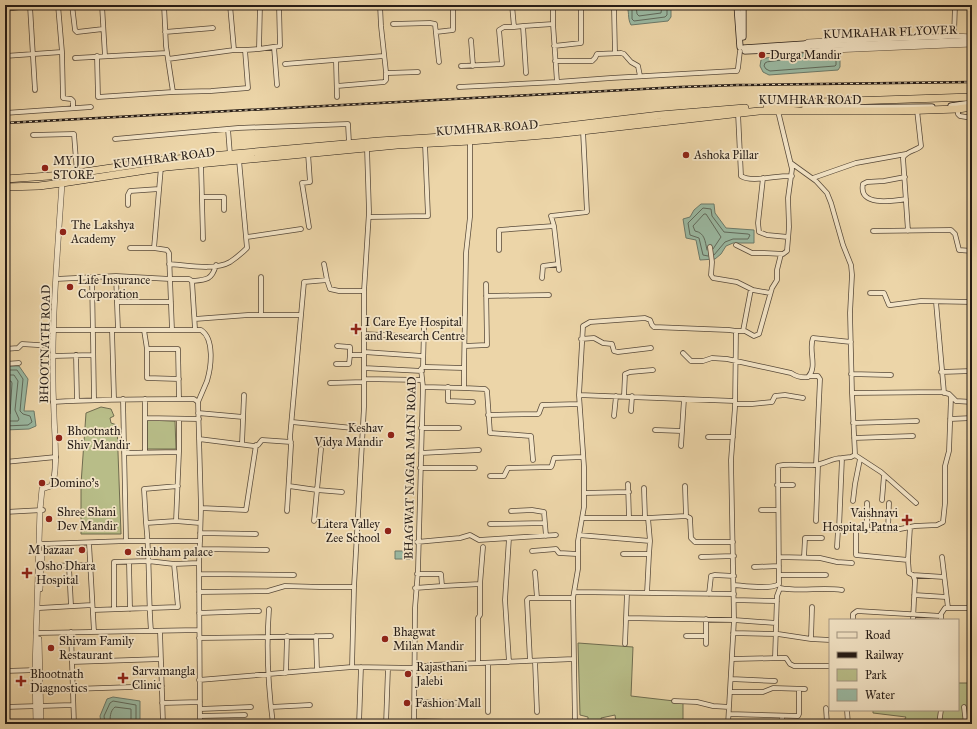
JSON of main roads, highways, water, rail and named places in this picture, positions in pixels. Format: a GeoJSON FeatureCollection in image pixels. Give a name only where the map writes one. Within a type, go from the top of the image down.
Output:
{"type":"FeatureCollection","features":[{"type":"Feature","properties":{"kind":"highway"},"geometry":{"type":"LineString","coordinates":[[789,108],[819,102],[972,97]]}},
{"type":"Feature","properties":{"kind":"highway","name":"KUMHRAR ROAD"},"geometry":{"type":"LineString","coordinates":[[5,187],[62,184],[161,167],[349,143],[470,138],[583,131],[603,125],[660,115],[789,108],[917,110],[958,109],[972,107]]}},
{"type":"Feature","properties":{"kind":"highway","name":"KUMHRAR ROAD"},"geometry":{"type":"LineString","coordinates":[[5,179],[77,173],[165,160],[230,155],[239,157],[308,153],[366,148],[411,141],[425,144],[543,129],[778,111],[789,108]]}},
{"type":"Feature","properties":{"kind":"main road"},"geometry":{"type":"LineString","coordinates":[[737,5],[742,49]]}},
{"type":"Feature","properties":{"kind":"main road"},"geometry":{"type":"LineString","coordinates":[[742,5],[742,49]]}},
{"type":"Feature","properties":{"kind":"main road","name":"KUMRAHAR FLYOVER"},"geometry":{"type":"LineString","coordinates":[[742,49],[964,40],[972,43]]}},
{"type":"Feature","properties":{"kind":"main road"},"geometry":{"type":"LineString","coordinates":[[789,108],[954,106],[972,103]]}},
{"type":"Feature","properties":{"kind":"water"},"geometry":{"type":"Polygon","coordinates":[[[626,5],[671,5],[671,17],[668,21],[631,25],[626,5]]]}},
{"type":"Feature","properties":{"kind":"water"},"geometry":{"type":"Polygon","coordinates":[[[834,49],[840,54],[840,67],[838,70],[769,75],[763,72],[760,66],[761,60],[766,58],[834,49]]]}},
{"type":"Feature","properties":{"kind":"water"},"geometry":{"type":"Polygon","coordinates":[[[701,204],[714,204],[715,213],[726,228],[754,230],[754,243],[733,243],[726,246],[721,254],[715,259],[700,260],[696,240],[686,238],[683,219],[690,217],[694,210],[701,204]]]}},
{"type":"Feature","properties":{"kind":"water"},"geometry":{"type":"Polygon","coordinates":[[[5,366],[19,366],[28,379],[24,411],[34,411],[36,426],[29,429],[5,430],[5,366]]]}},
{"type":"Feature","properties":{"kind":"water"},"geometry":{"type":"Polygon","coordinates":[[[395,551],[411,551],[410,559],[395,559],[395,551]]]}},
{"type":"Feature","properties":{"kind":"water"},"geometry":{"type":"Polygon","coordinates":[[[113,697],[140,701],[140,724],[101,724],[100,716],[107,699],[113,697]]]}},
{"type":"Feature","properties":{"kind":"railway"},"geometry":{"type":"LineString","coordinates":[[5,123],[680,87],[972,82]]}},
{"type":"Feature","properties":{"kind":"place","name":"Durga Mandir"},"geometry":{"type":"Point","coordinates":[762,55]}},
{"type":"Feature","properties":{"kind":"place","name":"Ashoka Pillar"},"geometry":{"type":"Point","coordinates":[686,155]}},
{"type":"Feature","properties":{"kind":"place","name":"MY JIO STORE"},"geometry":{"type":"Point","coordinates":[45,168]}},
{"type":"Feature","properties":{"kind":"place","name":"The Lakshya Academy"},"geometry":{"type":"Point","coordinates":[63,232]}},
{"type":"Feature","properties":{"kind":"place","name":"Life Insurance Corporation"},"geometry":{"type":"Point","coordinates":[70,287]}},
{"type":"Feature","properties":{"kind":"place","name":"I Care Eye Hospital and Research Centre"},"geometry":{"type":"Point","coordinates":[356,329]}},
{"type":"Feature","properties":{"kind":"place","name":"Keshav Vidya Mandir"},"geometry":{"type":"Point","coordinates":[391,435]}},
{"type":"Feature","properties":{"kind":"place","name":"Bhootnath Shiv Mandir"},"geometry":{"type":"Point","coordinates":[59,438]}},
{"type":"Feature","properties":{"kind":"place","name":"Domino's"},"geometry":{"type":"Point","coordinates":[42,483]}},
{"type":"Feature","properties":{"kind":"place","name":"Shree Shani Dev Mandir"},"geometry":{"type":"Point","coordinates":[49,519]}},
{"type":"Feature","properties":{"kind":"place","name":"Vaishnavi Hospital, Patna"},"geometry":{"type":"Point","coordinates":[907,520]}},
{"type":"Feature","properties":{"kind":"place","name":"Litera Valley Zee School"},"geometry":{"type":"Point","coordinates":[388,531]}},
{"type":"Feature","properties":{"kind":"place","name":"M bazaar"},"geometry":{"type":"Point","coordinates":[82,550]}},
{"type":"Feature","properties":{"kind":"place","name":"shubham palace"},"geometry":{"type":"Point","coordinates":[128,552]}},
{"type":"Feature","properties":{"kind":"place","name":"Osho Dhara Hospital"},"geometry":{"type":"Point","coordinates":[27,573]}},
{"type":"Feature","properties":{"kind":"place","name":"Bhagwat Milan Mandir"},"geometry":{"type":"Point","coordinates":[385,639]}},
{"type":"Feature","properties":{"kind":"place","name":"Shivam Family Restaurant"},"geometry":{"type":"Point","coordinates":[51,648]}},
{"type":"Feature","properties":{"kind":"place","name":"Rajasthani Jalebi"},"geometry":{"type":"Point","coordinates":[408,674]}},
{"type":"Feature","properties":{"kind":"place","name":"Sarvamangla Clinic"},"geometry":{"type":"Point","coordinates":[123,678]}},
{"type":"Feature","properties":{"kind":"place","name":"Bhootnath Diagnostics"},"geometry":{"type":"Point","coordinates":[21,681]}},
{"type":"Feature","properties":{"kind":"place","name":"Fashion Mall"},"geometry":{"type":"Point","coordinates":[407,703]}}]}
